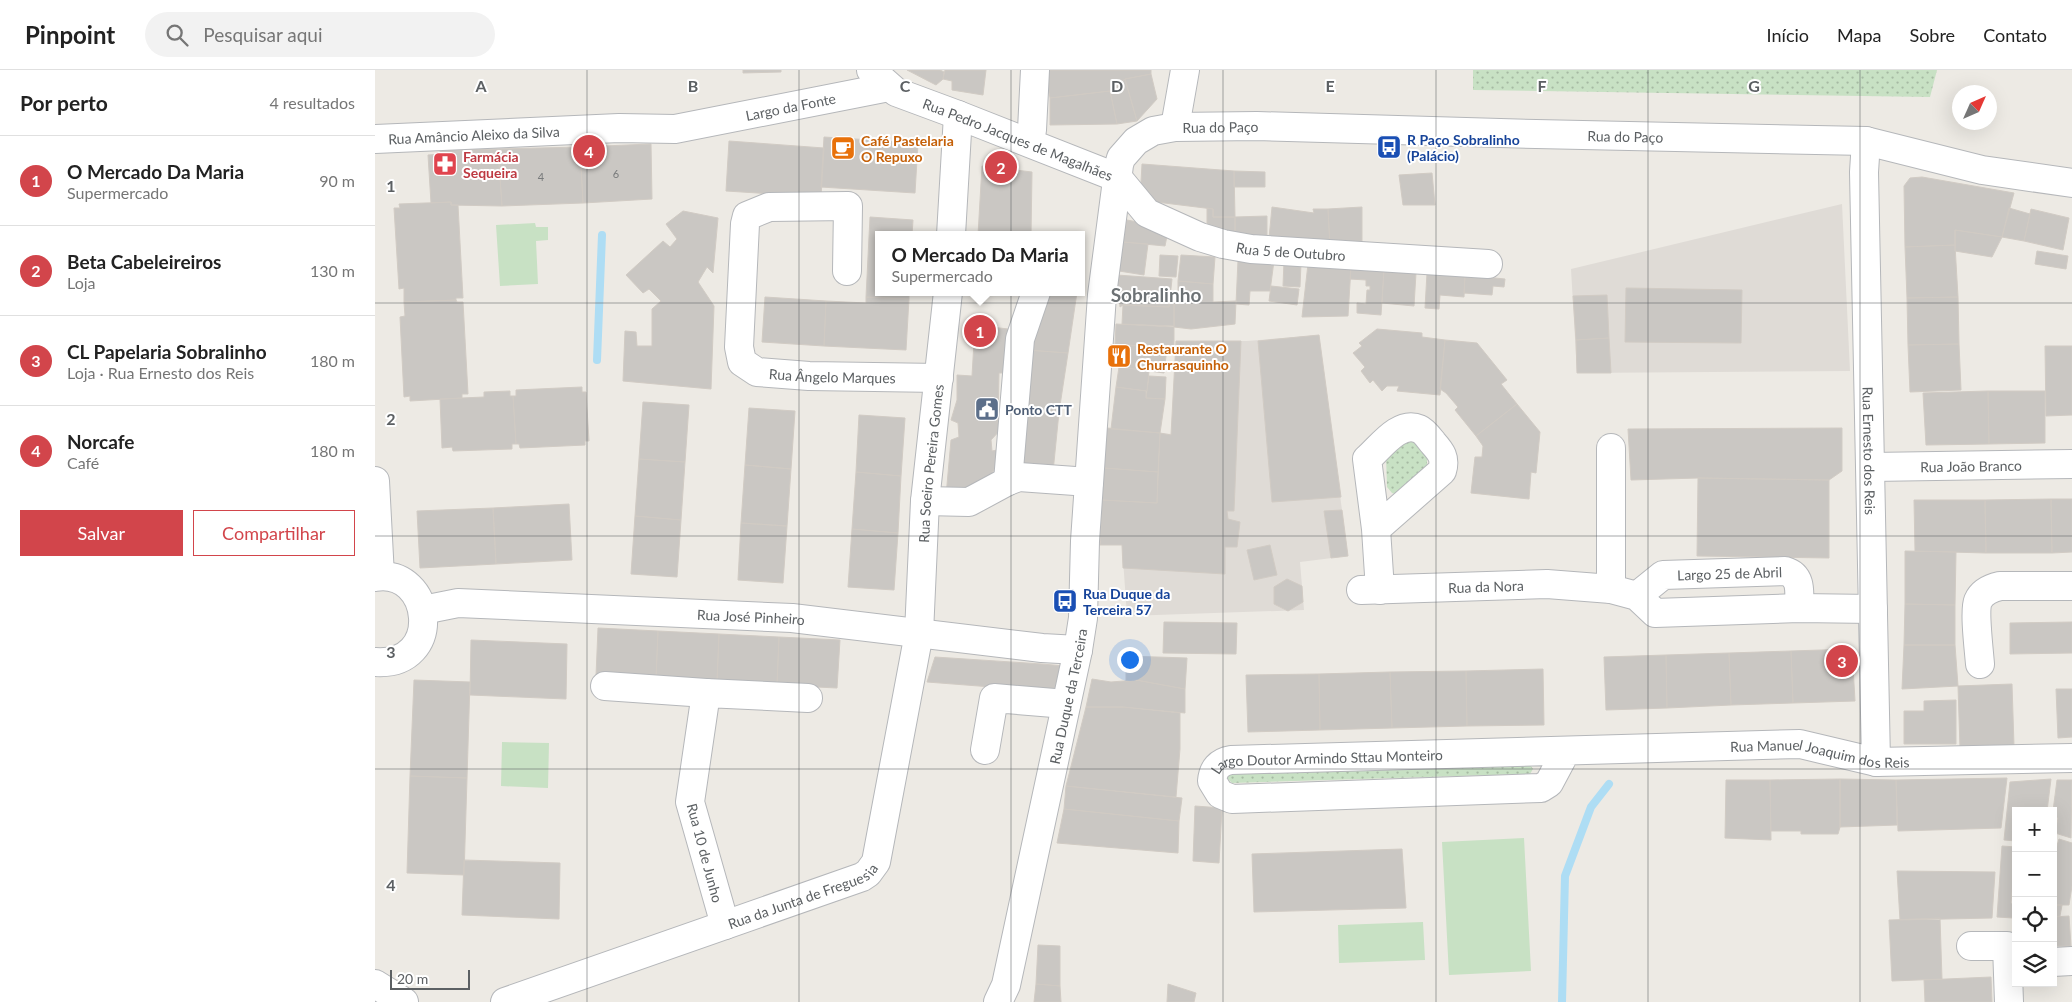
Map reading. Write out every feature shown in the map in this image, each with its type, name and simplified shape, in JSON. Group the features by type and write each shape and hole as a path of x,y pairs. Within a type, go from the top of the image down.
{"street":[{"path":"1032,130 1035,70"},
{"path":"1175,127 1185,70"},
{"name":"Rua Pedro Jacques de Magalhães","path":"880,78 896,92 1117,178 1121,158 1136,141 1153,131 1175,127"},
{"name":"Largo da Fonte","path":"692,125 880,78"},
{"path":"951,231 958,115"},
{"name":"Rua Amâncio Aleixo da Silva","path":"375,139 619,128 675,129 692,125"},
{"name":"Rua do Paço","path":"1175,127 1257,126 1866,141 1982,170 2072,183"},
{"name":"Rua Ernesto dos Reis","path":"1866,141 1876,762"},
{"name":"Rua 5 de Outubro","path":"1117,178 1147,213 1200,237 1223,244 1251,249 1488,264"},
{"name":"Rua Duque da Terceira","path":"998,1002 1006,985 1078,650 1085,588 1085,541 1102,295 1117,178"},
{"name":"Rua Ângelo Marques","path":"847,271 848,206 769,207 747,216 745,224 739,347 742,362 757,372 809,376 939,378"},
{"name":"Rua Soeiro Pereira Gomes","path":"919,633 925,501 948,296"},
{"path":"1008,481 1020,339 1035,296"},
{"path":"1611,448 1611,589 1637,596 1655,613 1799,608 1873,609"},
{"name":"Rua João Branco","path":"1871,467 2072,464"},
{"path":"925,501 969,502 1019,477 1089,482"},
{"path":"375,481 377,576 394,578 407,586 417,596 423,610 424,625 420,639 411,651 399,659 385,663 375,662"},
{"name":"Rua da Nora","path":"1377,529 1371,590 1547,584 1611,589"},
{"name":"Largo 25 de Abril","path":"1637,596 1663,575 1785,571 1794,575 1799,583 1799,608"},
{"path":"1980,664 1977,603 1986,592 1999,586 2072,586"},
{"name":"Rua José Pinheiro","path":"423,610 459,604 792,618 1043,648 1078,650"},
{"name":"Rua da Junta de Freguesia","path":"505,1002 863,877 877,862 919,633"},
{"path":"605,686 808,698"},
{"name":"Rua 10 de Junho","path":"706,692 690,796 725,925"},
{"path":"985,750 994,698 1066,704"},
{"name":"Rua Manuel Joaquim dos Reis","path":"1566,751 1800,744 1876,762 2072,758"},
{"name":"Largo Doutor Armindo Sttau Monteiro","path":"1566,751 1549,783 1541,788 1232,799 1220,794 1212,781 1217,767 1223,762 1231,760 1566,751"},
{"path":"1971,946 2007,946 2012,963 2009,1002"},
{"path":"2057,962 2072,961"},
{"path":"375,984 404,1002"}],"shaded area":[{"path":"1842,204 1850,371 1577,373 1571,269"},
{"path":"1319,335 1348,556 1300,562 1304,610 1127,616 1122,545 1100,545 1157,503 1160,433 1172,434 1176,341 1247,341"}],"green space":[{"path":"1473,70 1937,70 1930,97 1473,90"},
{"path":"535,223 536,227 548,227 548,240 536,241 538,284 500,286 496,225"},
{"path":"1409,441 1419,444 1427,457 1427,467 1395,494 1387,487 1386,456 1399,443"},
{"path":"502,742 549,743 548,788 501,786"},
{"path":"1530,765 1533,769 1530,774 1232,783 1227,778 1231,773"},
{"path":"1524,838 1531,971 1449,975 1442,842"},
{"path":"1423,922 1425,960 1339,963 1338,925"}],"building":[{"path":"743,70 781,70 781,72 743,73"},
{"path":"907,70 940,70 944,72 943,79 936,85"},
{"path":"945,70 986,70 983,95 952,90 952,81 943,79"},
{"path":"1045,70 1151,70 1151,74 1125,79 1110,91 1050,98"},
{"path":"1151,74 1157,99 1137,121 1125,79"},
{"path":"1125,79 1137,121 1117,124 1110,91"},
{"path":"1110,91 1117,124 1050,125 1050,98"},
{"path":"824,137 918,143 915,193 821,187"},
{"path":"729,141 824,148 821,197 726,191"},
{"path":"651,144 652,199 583,203 580,147"},
{"path":"580,147 583,203 502,206 498,149"},
{"path":"498,149 502,206 451,205 451,202 431,203 428,155 441,154 440,151"},
{"path":"1142,164 1234,171 1235,217 1213,217 1213,209 1140,200"},
{"path":"982,166 1032,172 1031,231 978,231"},
{"path":"1234,171 1265,172 1265,187 1234,187"},
{"path":"1432,173 1435,205 1403,205 1399,175"},
{"path":"1922,177 2014,193 2002,237 1955,230 1955,245 1905,247 1904,186 1910,178"},
{"path":"451,202 451,205 458,205 463,298 456,298 456,300 404,302 404,288 399,289 394,208 400,208 399,204"},
{"path":"1272,207 1314,213 1313,209 1328,209 1330,247 1269,238"},
{"path":"1362,207 1362,245 1330,247 1328,209"},
{"path":"1207,208 1213,209 1213,217 1235,217 1235,239 1207,237"},
{"path":"2009,208 2030,214 2024,241 2002,237"},
{"path":"2031,209 2069,218 2063,250 2024,241"},
{"path":"683,211 718,218 713,273 707,267 698,282 714,306 711,389 623,381 625,331 636,332 637,346 652,346 652,309 661,301 649,289 643,293 626,275 663,241 670,247 677,239 666,224"},
{"path":"1267,216 1267,240 1235,239 1235,217"},
{"path":"870,217 913,220 912,231 875,231 875,296 909,296 909,299 866,297"},
{"path":"1127,220 1153,225 1168,231 1165,246 1123,242"},
{"path":"1955,230 2002,237 1992,257 1955,251"},
{"path":"1123,242 1148,244 1144,275 1119,271"},
{"path":"1955,245 1958,297 1907,298 1905,247"},
{"path":"2037,251 2068,256 2066,269 2035,264"},
{"path":"1160,255 1178,256 1176,277 1159,276"},
{"path":"1181,255 1215,257 1213,284 1178,281"},
{"path":"1238,260 1274,261 1270,291 1250,291 1249,305 1236,304"},
{"path":"1284,261 1301,263 1300,287 1283,286"},
{"path":"1308,264 1351,267 1348,316 1302,317"},
{"path":"1351,267 1384,269 1381,315 1357,313 1357,303 1366,304 1367,290 1370,290 1370,286 1366,286 1366,280 1350,279"},
{"path":"1384,269 1416,273 1414,306 1382,303"},
{"path":"1427,273 1465,275 1464,297 1440,295 1439,309 1425,308"},
{"path":"1117,275 1172,279 1169,307 1123,305 1120,307"},
{"path":"1465,275 1505,279 1504,287 1493,286 1492,295 1464,293"},
{"path":"1178,281 1213,284 1213,302 1236,301 1235,324 1191,329 1174,327 1174,303 1178,299"},
{"path":"1271,286 1299,289 1297,305 1269,301"},
{"path":"1626,288 1742,290 1741,343 1625,342"},
{"path":"1607,295 1609,338 1576,340 1573,296"},
{"path":"1041,296 1076,296 1068,353 1027,350"},
{"path":"765,297 826,301 824,346 762,342"},
{"path":"866,297 909,299 906,350 824,346 826,301 866,303"},
{"path":"1958,297 1959,344 1908,345 1907,298"},
{"path":"456,300 457,302 463,302 468,394 462,394 462,398 410,401 410,396 404,397 400,317 405,316 404,302"},
{"path":"1169,303 1174,303 1174,326 1122,324 1123,305 1169,307"},
{"path":"1116,324 1174,327 1174,349 1115,344"},
{"path":"975,325 1008,329 1007,373 999,373 998,423 1003,427 991,440 992,451 997,450 995,468 988,480 946,496 951,440 959,437 958,423 951,420 957,400 957,375 972,376"},
{"path":"1377,329 1422,333 1422,337 1445,340 1440,395 1397,391 1399,386 1387,386 1382,391 1373,380 1370,383 1361,371 1365,367 1353,353 1362,346 1359,343"},
{"path":"1319,335 1341,497 1272,502 1258,341"},
{"path":"1609,338 1611,373 1577,373 1576,340"},
{"path":"1445,340 1477,343 1507,380 1501,384 1517,404 1476,436 1455,410 1458,407 1440,389"},
{"path":"1176,341 1241,341 1234,511 1227,511 1228,519 1240,522 1237,547 1225,547 1225,574 1123,568 1122,545 1100,545 1102,500 1157,503 1160,433 1171,435"},
{"path":"1115,344 1167,348 1164,373 1112,366"},
{"path":"1959,344 1961,390 1910,392 1908,345"},
{"path":"2045,346 2072,346 2072,415 2046,416"},
{"path":"1027,350 1068,353 1059,412 1022,412"},
{"path":"1119,367 1149,371 1147,391 1116,387"},
{"path":"1149,376 1166,377 1165,399 1146,398"},
{"path":"582,387 582,392 586,392 589,441 585,441 585,445 520,448 519,444 516,444 513,396 516,396 516,390"},
{"path":"1116,387 1146,391 1146,398 1165,399 1160,433 1111,429"},
{"path":"510,391 510,396 513,396 516,444 512,444 512,449 453,451 452,447 442,448 440,399 484,397 484,392"},
{"path":"1988,391 2045,391 2045,443 1989,444"},
{"path":"1988,391 1989,444 1926,445 1923,393"},
{"path":"643,402 689,405 685,462 639,459"},
{"path":"1517,404 1540,432 1536,473 1531,472 1529,499 1471,493 1475,457 1482,457 1483,446 1476,436"},
{"path":"749,408 795,411 791,469 745,465"},
{"path":"1022,412 1059,412 1053,472 1017,468"},
{"path":"859,415 905,418 901,476 856,472"},
{"path":"1107,428 1160,433 1158,472 1104,468"},
{"path":"1842,428 1842,471 1829,480 1698,478 1631,480 1628,429"},
{"path":"639,459 685,462 681,520 635,516"},
{"path":"745,465 791,469 787,526 741,523"},
{"path":"1104,468 1158,472 1157,503 1102,500"},
{"path":"856,472 901,476 898,533 852,529"},
{"path":"1698,478 1829,480 1829,558 1697,556"},
{"path":"2051,499 2052,553 1986,553 1985,500"},
{"path":"2051,499 2072,499 2072,552 2052,553"},
{"path":"1914,500 1985,500 1986,553 1915,551"},
{"path":"569,504 572,560 496,564 493,508"},
{"path":"493,508 496,564 420,568 417,511"},
{"path":"1342,510 1348,556 1331,558 1324,511"},
{"path":"635,516 681,520 677,577 631,574"},
{"path":"741,523 787,526 783,583 738,580"},
{"path":"852,529 898,533 894,590 848,587"},
{"path":"1270,545 1277,575 1254,580 1247,550"},
{"path":"1905,551 1956,552 1955,605 1905,604"},
{"path":"1287,579 1302,586 1303,602 1288,611 1274,604 1274,587"},
{"path":"1905,604 1955,605 1955,645 1904,645"},
{"path":"1164,622 1237,623 1236,654 1163,653"},
{"path":"2072,622 2072,653 2010,654 2010,623"},
{"path":"598,628 658,631 656,679 596,676"},
{"path":"658,631 719,634 717,682 656,679"},
{"path":"719,634 779,637 777,685 717,682"},
{"path":"779,637 840,640 837,688 777,685"},
{"path":"471,640 567,644 566,699 470,695"},
{"path":"1904,645 1955,645 1958,686 1902,689"},
{"path":"1852,649 1855,701 1793,703 1791,651"},
{"path":"1791,651 1793,703 1731,705 1729,653"},
{"path":"1729,653 1731,705 1667,708 1666,655"},
{"path":"1666,655 1667,708 1606,710 1604,657"},
{"path":"1126,656 1187,658 1185,689 1136,680 1126,681"},
{"path":"935,657 1064,666 1056,692 927,682"},
{"path":"1543,669 1544,725 1467,726 1466,671"},
{"path":"1466,671 1467,726 1392,728 1390,672"},
{"path":"1390,672 1392,728 1320,730 1319,674"},
{"path":"1319,674 1320,730 1248,732 1246,675"},
{"path":"1092,679 1111,682 1136,680 1185,689 1185,713 1123,707 1086,707"},
{"path":"414,680 470,682 467,778 410,776"},
{"path":"2012,684 2014,746 1960,748 1958,686"},
{"path":"2056,689 2072,689 2072,737 2058,738"},
{"path":"1956,700 1956,744 1904,744 1904,711 1924,711 1924,701"},
{"path":"1086,707 1123,707 1180,713 1180,749 1176,797 1066,786"},
{"path":"410,776 467,778 464,875 407,873"},
{"path":"2007,778 2001,828 1898,831 1896,780"},
{"path":"1840,779 1840,827 1838,834 1801,834 1801,831 1771,831 1770,780"},
{"path":"1840,779 1896,780 1897,825 1840,827"},
{"path":"2051,779 2048,807 2012,807 2012,841 2004,840 2010,782"},
{"path":"1726,780 1770,780 1771,840 1725,838"},
{"path":"2057,780 2072,780 2071,838 2057,834 2057,807 2054,807"},
{"path":"1066,786 1182,798 1179,821 1064,809"},
{"path":"1195,806 1222,808 1219,863 1193,861"},
{"path":"1064,809 1179,821 1178,853 1057,843"},
{"path":"2059,839 2072,843 2072,886 2069,905 2057,905 2057,846"},
{"path":"2002,846 2012,847 2012,918 1997,917"},
{"path":"1402,849 1406,908 1254,912 1252,854"},
{"path":"464,860 560,863 559,919 462,915"},
{"path":"1897,871 1995,872 1992,918 1900,920"},
{"path":"2057,905 2062,905 2060,916 2057,916"},
{"path":"2069,916 2071,946 2057,946 2057,917"},
{"path":"1940,918 1942,979 1892,981 1889,920"},
{"path":"1038,945 1060,946 1060,986 1036,984"},
{"path":"1991,977 1992,1002 1925,1002 1924,980"},
{"path":"1036,984 1060,986 1061,1002 1034,1002"},
{"path":"1168,984 1196,993 1194,1002 1167,1002"}],"waterway":[{"path":"597,360 602,235"},
{"path":"1562,1002 1565,876 1591,807 1609,784"}],"place":[{"name":"R Paço Sobralinho (Palácio)","path":"1389,147"},
{"name":"Café Pastelaria O Repuxo","path":"843,148"},
{"name":"Norcafe","path":"589,151"},
{"name":"Farmácia Sequeira","path":"445,164"},
{"name":"Beta Cabeleireiros","path":"1001,167"},
{"name":"O Mercado Da Maria","path":"980,331"},
{"name":"Restaurante O Churrasquinho","path":"1119,356"},
{"name":"Ponto CTT","path":"987,409"},
{"name":"Rua Duque da Terceira 57","path":"1065,601"},
{"name":"CL Papelaria Sobralinho","path":"1842,661"}],"district":[{"name":"Sobralinho","path":"1156,294"}]}
